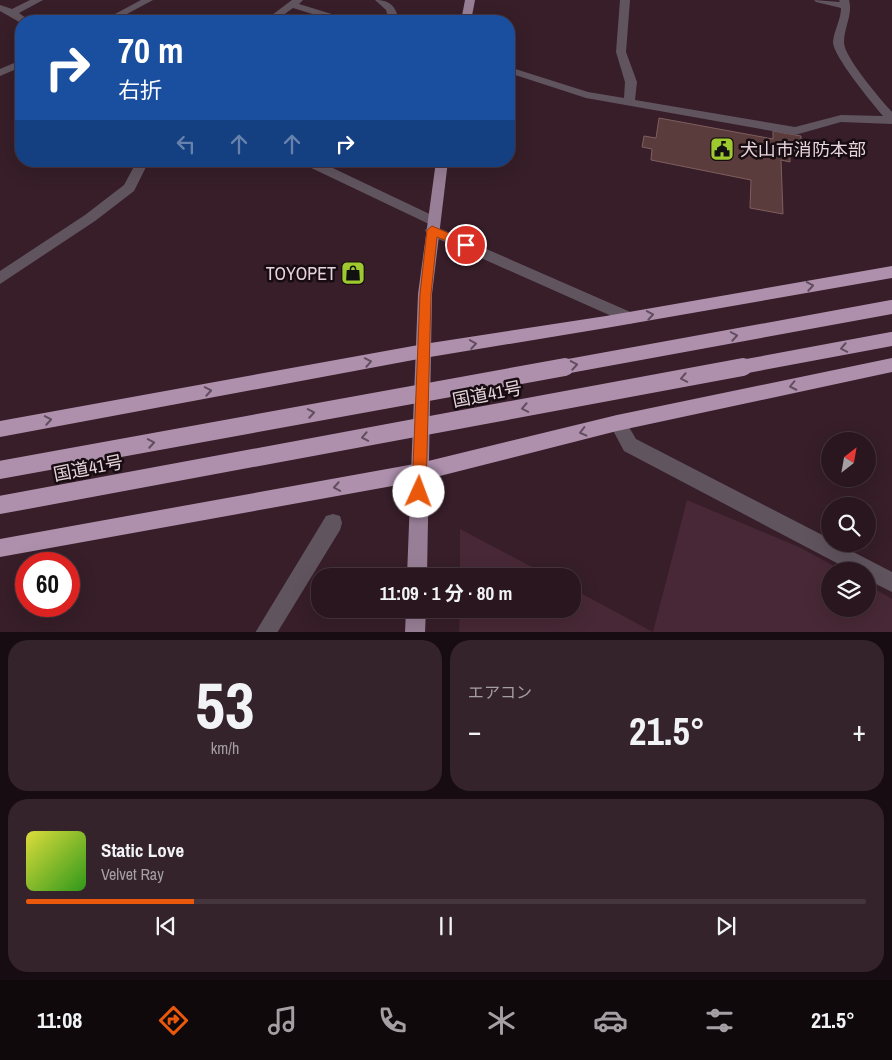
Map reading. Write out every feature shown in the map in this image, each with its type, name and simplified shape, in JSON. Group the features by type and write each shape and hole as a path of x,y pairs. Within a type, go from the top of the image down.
{"highway":[{"path":"0,429 424,351 630,318 892,272"},
{"name":"国道41号","path":"0,470 892,307"},
{"name":"国道41号","path":"0,505 892,339"},
{"path":"0,548 420,472 618,423 892,365"}],"main road":[{"path":"467,15 470,0"},
{"path":"417,568 425,294 432,226 441,167"},
{"path":"415,632 416,618"}],"street":[{"path":"12,13 38,0"},
{"path":"119,15 148,0"},
{"path":"380,0 391,10 392,15"},
{"path":"626,0 622,52 631,82 629,103"},
{"path":"819,0 845,3 847,12 837,40 838,48 869,93 892,119"},
{"path":"277,15 295,2 329,15"},
{"path":"0,8 15,15"},
{"path":"0,73 15,66"},
{"path":"515,72 586,95 795,131 809,129 824,122 837,119 892,119"},
{"path":"0,278 90,218 129,188 140,167"},
{"path":"319,167 432,226 630,318"},
{"path":"618,423 630,445 892,582"},
{"path":"265,632 333,523"}],"shaded area":[{"path":"687,500 801,548 827,562 821,562 821,617 876,617 876,590 892,599 892,632 653,632"},
{"path":"460,529 534,568 460,568"},
{"path":"581,593 653,632 459,632 460,618 581,618"}],"building":[{"path":"659,118 773,139 773,131 801,136 801,152 790,150 790,162 781,160 783,214 750,208 751,180 651,160 652,149 642,147 644,136 656,138"}],"place":[{"name":"犬山市消防本部","path":"722,149"},
{"name":"TOYOPET","path":"353,273"}],"route":[{"path":"419,492 425,294 432,230 466,245"}]}
